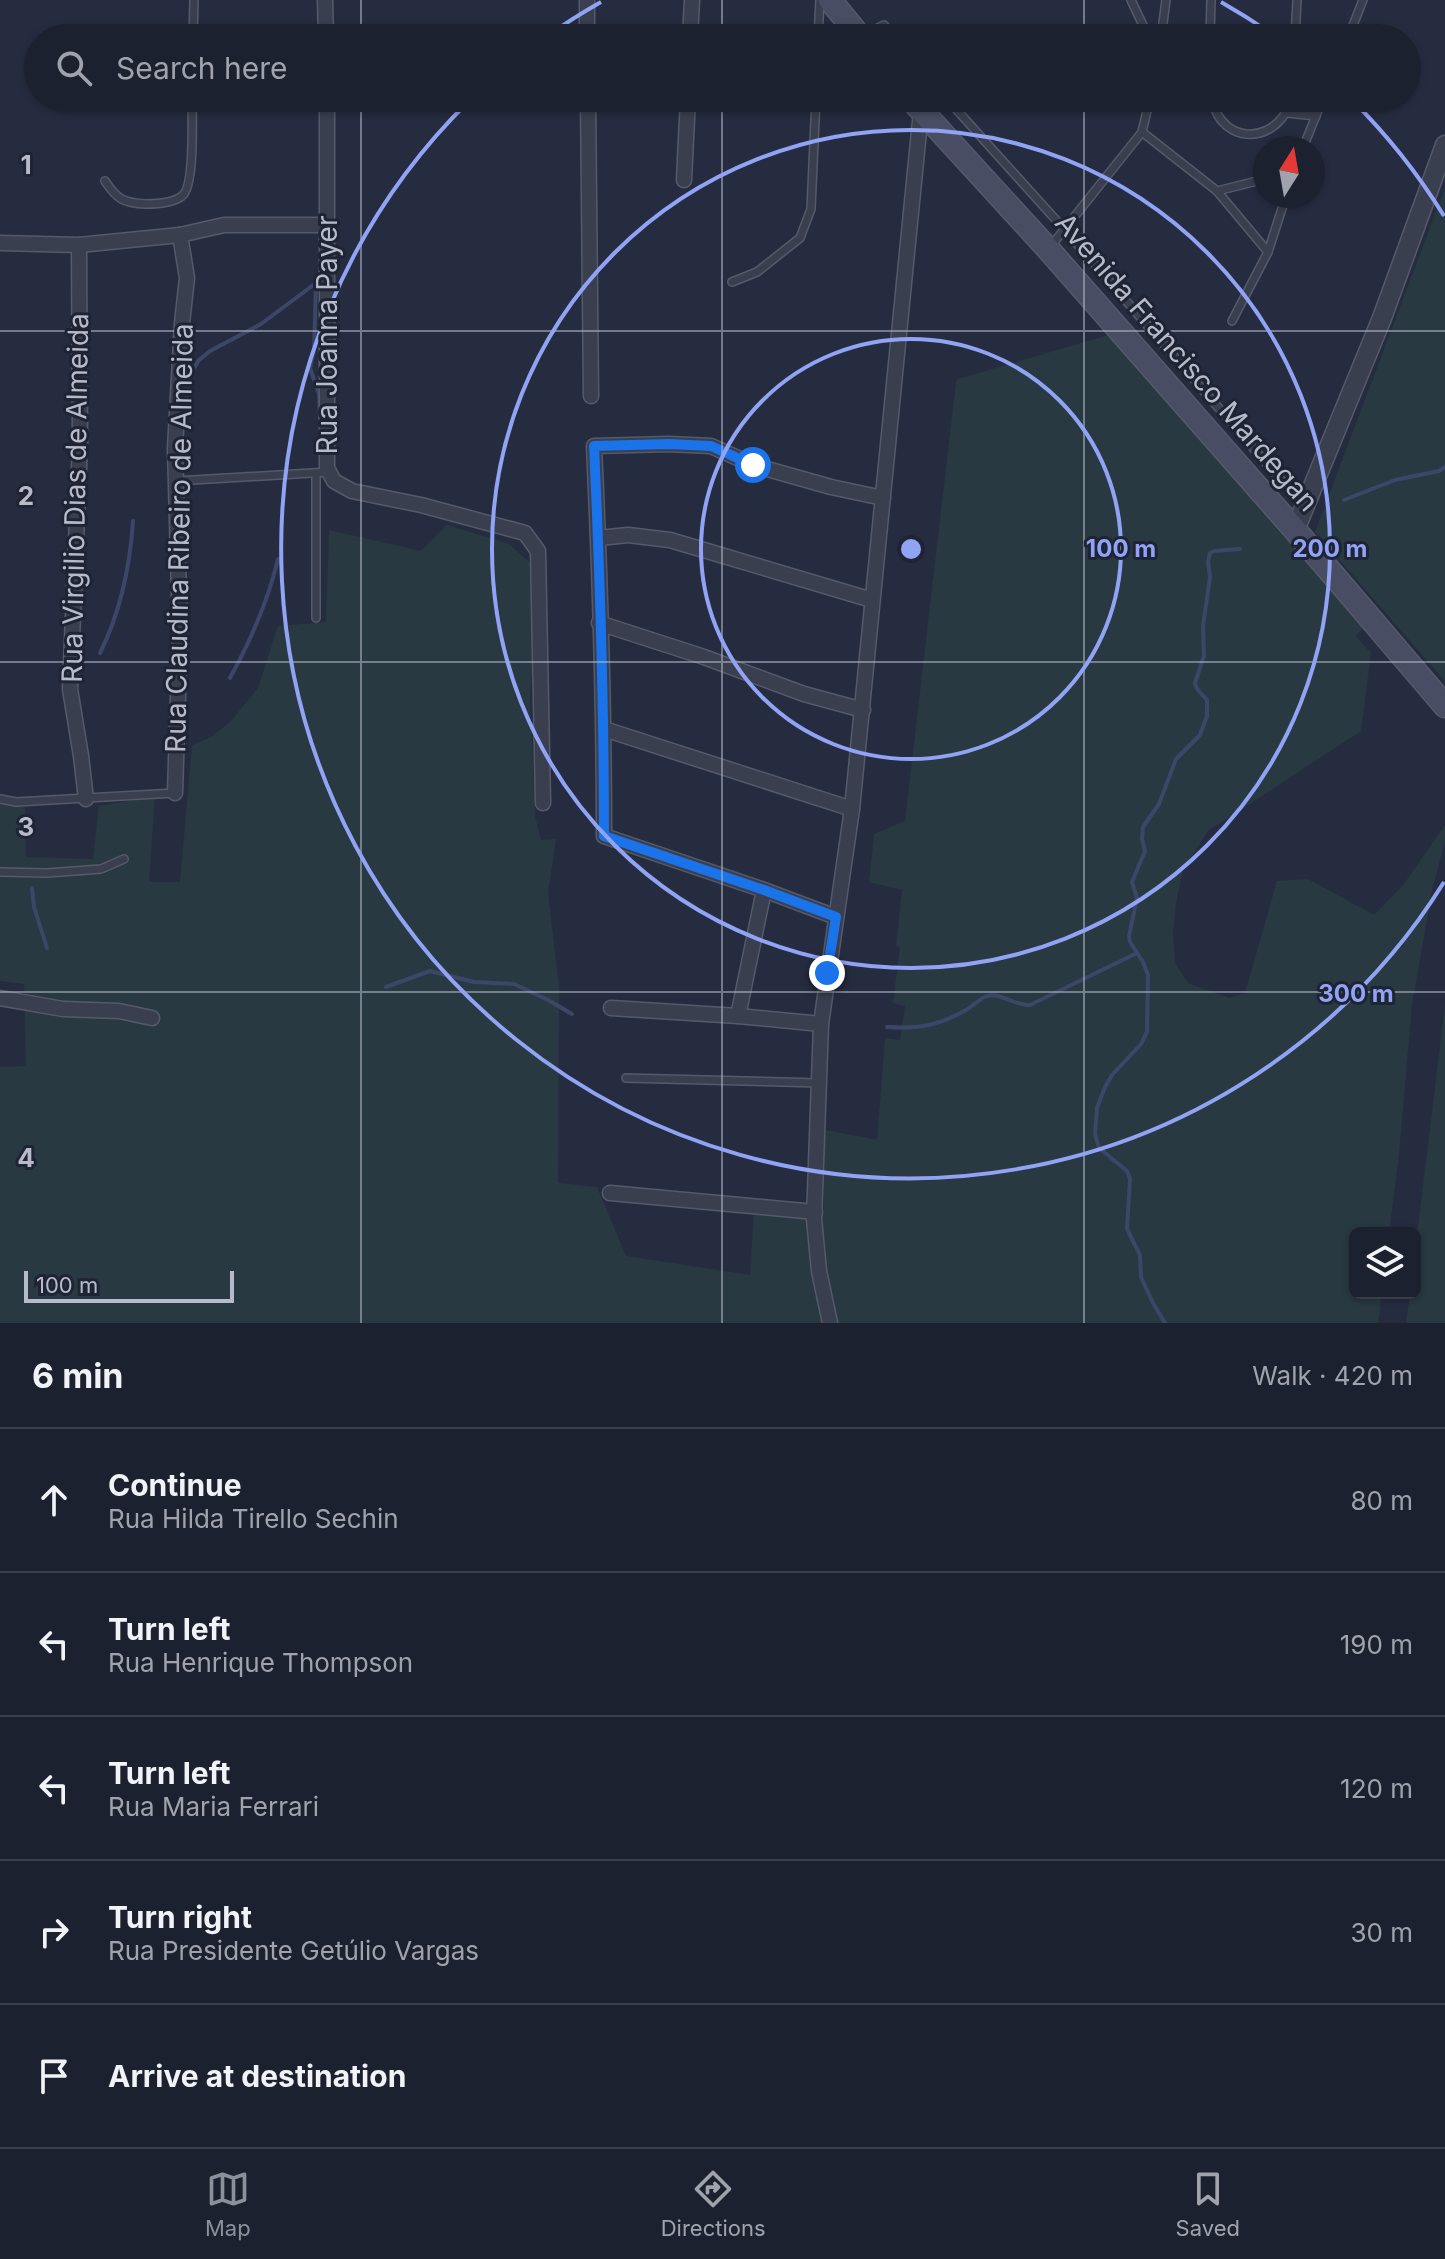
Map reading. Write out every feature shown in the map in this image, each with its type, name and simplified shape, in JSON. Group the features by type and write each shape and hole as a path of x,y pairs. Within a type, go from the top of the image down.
{"main road":[{"path":"830,0 850,24"},
{"name":"Avenida Francisco Mardegan","path":"923,112 1295,530 1445,706"}],"street":[{"path":"325,0 326,24"},
{"path":"587,0 587,24"},
{"path":"691,24 692,0"},
{"name":"Rua Joanna Payer","path":"327,112 327,468 323,472 352,491 421,505 525,533 538,551 543,803"},
{"path":"588,112 591,396"},
{"path":"684,180 687,112"},
{"path":"830,1323 819,1271 814,1215 821,1024 863,710 915,112"},
{"path":"1295,530 1382,318 1445,145"},
{"path":"0,243 79,245 180,235 224,225 328,225"},
{"name":"Rua Claudina Ribeiro de Almeida","path":"175,793 180,633 175,448 187,278 180,235"},
{"name":"Rua Virgilio Dias de Almeida","path":"79,245 80,444 70,678 86,799"},
{"path":"836,917 604,836 604,729 599,623 601,578 594,446 711,446 753,465 883,498"},
{"path":"599,538 628,535 670,540 872,600"},
{"path":"599,623 804,694 863,710"},
{"path":"604,729 852,809"},
{"path":"738,1016 764,890"},
{"path":"0,998 63,1009 119,1011 152,1018"},
{"path":"611,1008 821,1024"},
{"path":"610,1193 814,1215"}],"lane":[{"path":"193,24 194,0"},
{"path":"819,24 820,0"},
{"path":"1131,0 1142,24"},
{"path":"1163,24 1166,0"},
{"path":"1210,24 1211,0"},
{"path":"1296,24 1297,0"},
{"path":"1354,24 1363,0"},
{"path":"105,181 115,196 133,204 158,204 182,197 190,178 192,112"},
{"path":"732,282 757,272 800,238 811,209 815,112"},
{"path":"959,112 1279,478 1306,503"},
{"path":"1048,249 1142,132 1147,112"},
{"path":"1216,112 1227,126 1243,134 1260,134 1276,126 1287,113 1316,116"},
{"path":"1308,136 1318,112"},
{"path":"1142,132 1217,191 1268,252"},
{"path":"1217,191 1253,182"},
{"path":"1232,321 1268,252 1282,208"},
{"path":"175,481 323,472 316,618"},
{"path":"0,799 16,802 175,793"},
{"path":"0,872 101,869 124,859"},
{"path":"626,1078 820,1083"}],"shaded area":[{"path":"1445,188 1445,681 1315,532"},
{"path":"1112,334 1365,625 1356,636 1371,653 1361,731 1208,831 1183,870 1173,933 1175,963 1188,983 1229,998 1245,993 1277,881 1308,879 1374,915 1404,884 1445,825 1445,842 1433,886 1412,1004 1390,1227 1349,1227 1349,1299 1381,1299 1378,1323 0,1323 0,1067 26,1066 24,984 0,981 0,802 25,807 26,857 93,859 99,806 155,796 149,882 180,882 192,746 211,737 231,721 258,688 278,626 326,622 329,530 421,551 447,525 509,544 537,569 530,698 535,816 541,840 556,839 548,893 559,987 558,1183 597,1187 626,1256 750,1275 754,1209 824,1214 821,1129 877,1140 885,1038 900,1040 905,1006 893,1003 900,947 896,946 902,890 869,882 874,834 905,821 958,379"},
{"path":"1445,1005 1445,1323 1406,1323 1409,1299 1421,1299 1421,1227 1418,1227"}],"waterway":[{"path":"187,401 189,378 198,361 210,351 261,324 316,283"},
{"path":"316,285 314,350 310,368 319,394 320,418"},
{"path":"1344,500 1395,480 1445,467"},
{"path":"100,653 123,589 133,521"},
{"path":"1165,1323 1141,1277 1140,1255 1127,1229 1130,1179 1127,1171 1099,1148 1095,1134 1097,1108 1112,1075 1141,1044 1147,1032 1148,975 1129,936 1137,898 1132,882 1145,851 1143,827 1159,804 1176,759 1200,735 1207,716 1207,700 1195,683 1204,656 1203,626 1210,553 1240,549"},
{"path":"230,678 258,620 278,559"},
{"path":"32,888 34,907 47,948"},
{"path":"887,1027 918,1027 937,1023 992,995 1030,1005 1137,953"},
{"path":"386,987 430,971 474,982 514,984 572,1014"}],"route":[{"path":"753,465 711,446 594,446 601,578 599,623 603,682 604,836 836,917 827,973"}]}
